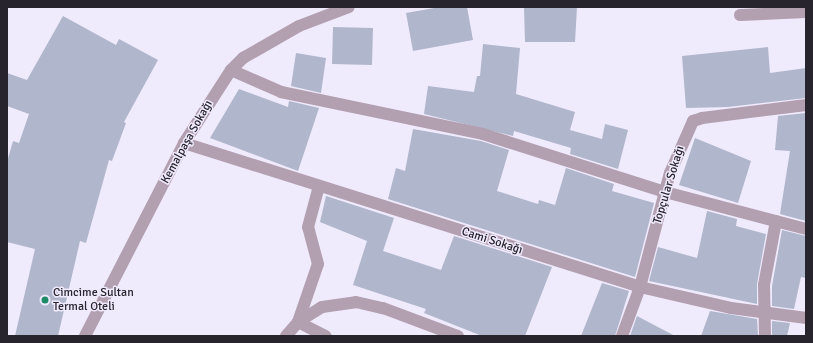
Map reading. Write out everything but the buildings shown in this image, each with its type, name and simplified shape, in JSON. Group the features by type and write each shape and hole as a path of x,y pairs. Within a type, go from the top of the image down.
{"street":[{"name":"Kemalpaşa Sokağı","path":"85,336 184,143 231,70 243,58 299,26 349,7"},
{"path":"740,15 806,12"},
{"path":"231,70 281,92 483,134 665,192 806,229"},
{"name":"Topçular Sokağı","path":"622,336 640,287 665,192 686,132 693,122 702,118 806,105"},
{"name":"Cami Sokağı","path":"184,143 640,287 763,313 806,318"},
{"path":"298,322 318,264 308,227 319,186"},
{"path":"765,336 763,313 764,285 776,221"},
{"path":"286,336 298,322 322,307 356,302 383,308 458,336"},
{"path":"298,322 326,336"}],"place":[{"name":"Cimcime Sultan Termal Oteli","path":"45,300"}]}
